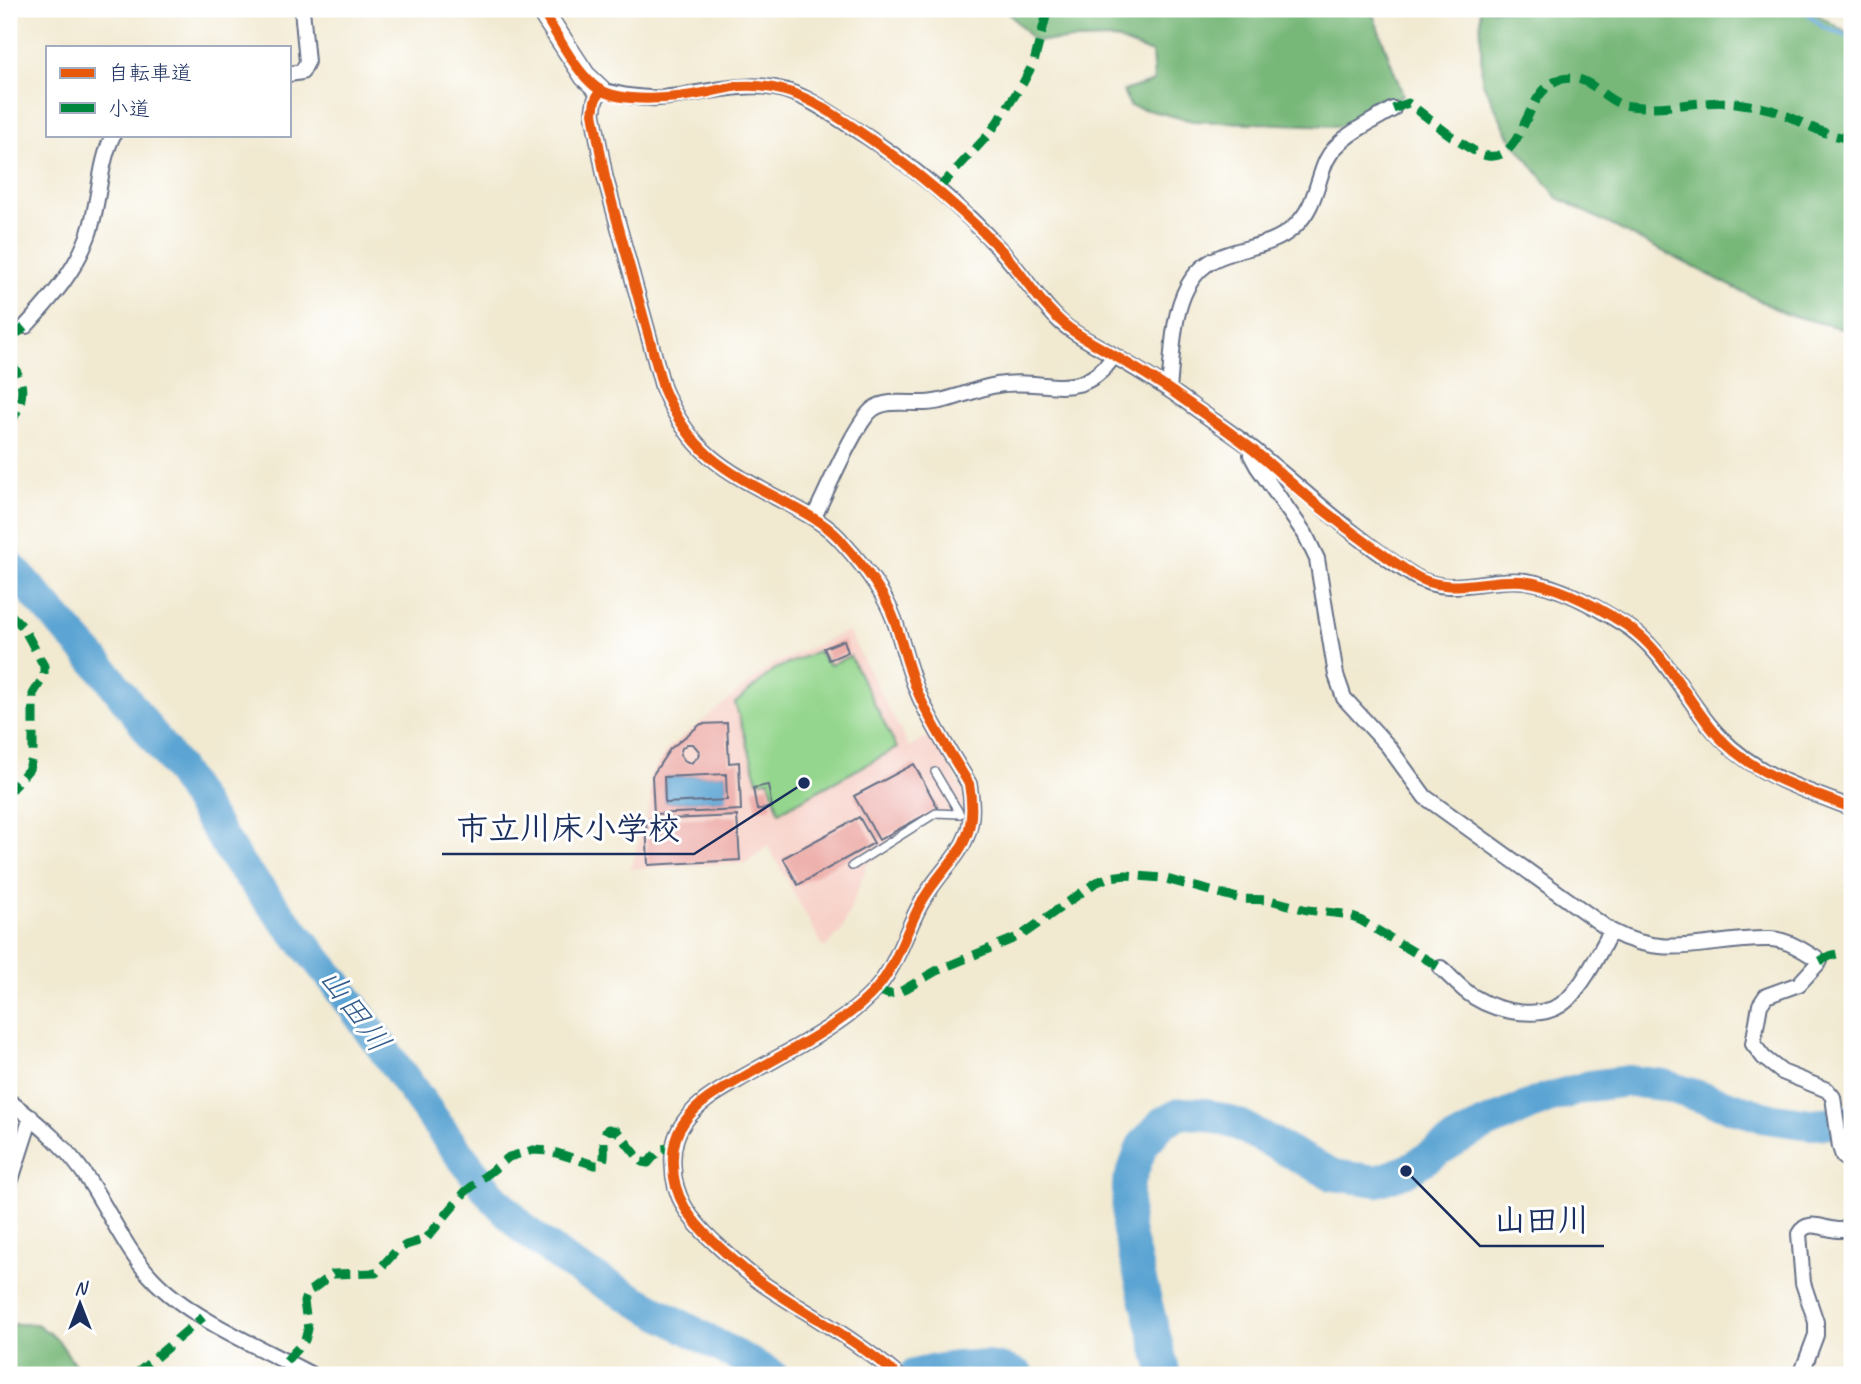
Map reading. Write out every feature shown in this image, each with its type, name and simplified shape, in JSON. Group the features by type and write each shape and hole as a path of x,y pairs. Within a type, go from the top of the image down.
{"street":[{"path":"290,74 302,72 307,62 302,9"},
{"path":"541,9 585,76 600,90 630,97 657,98 705,93 737,86 763,86 792,92 820,106 886,148 937,189 1005,255 1046,308 1067,327 1169,389 1251,448 1325,512 1416,577 1436,585 1455,587 1499,580 1526,582 1552,588 1587,602 1647,641 1717,735 1745,761 1780,781 1852,808"},
{"path":"600,90 593,113 605,177 663,388 673,413 688,437 712,460 734,476 814,517 842,541 861,565 894,618 904,657 920,697 969,783 965,814 968,834 957,857 932,884 899,953 876,989 841,1019 698,1107 679,1130 673,1148 675,1189 686,1210 712,1241 764,1285 840,1331 892,1371"},
{"path":"1169,389 1179,307 1193,278 1204,266 1220,257 1262,246 1294,227 1315,198 1327,159 1336,148 1350,135 1393,109"},
{"path":"26,326 64,283 80,256 89,234 103,161 113,136"},
{"path":"814,517 863,418 881,404 926,403 1002,384 1053,387 1075,385 1098,375 1114,356"},
{"path":"1251,448 1251,455 1257,466 1305,534 1317,559 1336,675 1344,698 1388,746 1426,797 1611,931 1629,941 1650,947 1684,947 1773,939 1796,946 1820,961 1799,984 1766,996 1760,1005 1753,1044 1782,1072 1827,1090 1833,1097 1843,1156 1852,1165"},
{"path":"1441,968 1474,997 1496,1007 1528,1013 1545,1012 1564,1003 1580,985 1611,931"},
{"path":"9,1101 31,1117 68,1152 90,1181 150,1276 165,1291 203,1317 312,1375"},
{"path":"9,1186 31,1117"},
{"path":"1801,1375 1816,1335 1816,1321 1803,1283 1799,1234 1805,1227 1812,1225 1840,1230 1852,1227"}],"lane":[{"path":"935,772 965,814"},
{"path":"852,866 936,813 965,814"}],"shaded area":[{"path":"848,631 909,747 933,733 962,790 963,819 932,819 868,863 841,932 824,948 768,846 746,863 630,869 650,803 650,776 668,749 773,664"}],"green space":[{"path":"1005,9 1371,9 1403,95 1340,126 1193,121 1130,106 1123,91 1154,81 1152,53 1116,39 1034,41"},
{"path":"1480,9 1809,9 1844,31 1852,32 1852,331 1786,314 1558,198 1509,136 1482,81"},
{"path":"818,651 830,665 850,656 897,748 779,812 769,780 758,781 735,703 775,669"},
{"path":"37,1324 58,1340 82,1375 9,1375 9,1325"}],"water":[{"path":"726,774 727,800 665,803 664,777"}],"building":[{"path":"844,640 848,652 829,660 824,648"},
{"path":"727,723 729,763 739,762 741,810 654,814 652,776 670,749 701,724","holes":["687,744 693,744 699,751 698,757 691,763 685,761 680,754","726,774 727,800 665,803 664,777"]},
{"path":"914,764 938,808 879,840 854,796"},
{"path":"768,785 772,807 757,810 753,788"},
{"path":"737,816 740,860 648,865 646,820"},
{"path":"859,817 874,843 798,885 783,858"}],"waterway":[{"path":"1803,9 1822,26 1852,38"},
{"name":"山田川","path":"9,565 105,672 176,766 239,864 336,983 492,1196 526,1231 571,1265 772,1375"},
{"name":"山田川","path":"1165,1375 1127,1227 1128,1185 1142,1146 1163,1122 1182,1113 1206,1114 1239,1125 1333,1175 1377,1181 1406,1171 1482,1126 1545,1099 1590,1086 1628,1081 1663,1085 1767,1118 1811,1124 1852,1121"},
{"name":"山田川","path":"914,1375 967,1366 993,1368 1018,1375"}],"marked path":[{"path":"938,189 990,133 1023,83 1034,62 1048,9"},
{"path":"1393,109 1408,103 1470,148 1488,156 1502,154 1512,145 1546,88 1559,80 1577,79 1624,105 1651,107 1722,102 1757,106 1773,110 1822,132 1852,139"},
{"path":"9,336 26,326"},
{"path":"9,360 19,378 22,394 9,427"},
{"path":"9,613 23,627 44,666 44,676 33,694 33,755 29,769 9,792"},
{"path":"876,989 888,994 898,993 936,971 1022,935 1095,883 1109,877 1126,875 1162,878 1241,899 1270,900 1307,910 1344,914 1360,920 1441,968"},
{"path":"1820,961 1832,955 1852,951"},
{"path":"286,1361 305,1340 308,1329 304,1302 307,1293 333,1274 376,1273 395,1252 406,1245 426,1239 465,1192 509,1157 533,1150 550,1151 601,1165 604,1137 608,1129 617,1131 642,1162 648,1163 660,1149 673,1148"},
{"path":"135,1375 203,1317"}],"cycle path":[{"path":"541,9 581,72 597,88 608,93 621,97 652,99 740,86 763,86 795,94 825,109 895,157 960,210 1001,250 1047,307 1068,327 1160,383 1225,429 1326,512 1401,567 1425,581 1438,584 1452,586 1522,581 1563,591 1589,603 1626,625 1653,648 1706,722 1732,750 1780,780 1852,808"},
{"path":"600,90 593,113 605,177 663,388 673,410 697,444 711,457 726,469 823,525 838,537 858,561 890,609 924,707 969,784 971,806 966,838 930,888 895,959 876,989 830,1027 703,1102 682,1126 674,1147 676,1188 685,1208 706,1234 759,1281 849,1339 897,1375"}],"place":[{"name":"市立川床小学校","path":"804,783"},
{"name":"山田川","path":"1406,1171"}]}
